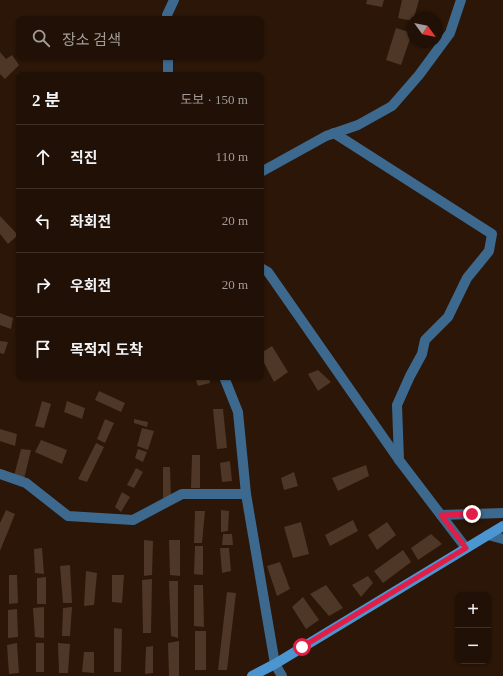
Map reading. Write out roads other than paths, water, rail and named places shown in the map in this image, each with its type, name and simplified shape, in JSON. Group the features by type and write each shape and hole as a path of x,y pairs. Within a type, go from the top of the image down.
{"main road":[{"path":"252,676 275,664 503,526"}],"street":[{"path":"167,16 174,0"},
{"path":"264,170 326,136 358,125 392,106 419,76 450,33 461,0"},
{"path":"168,60 168,72"},
{"path":"334,133 492,234 489,251 467,278 448,317 425,340 422,354 410,376 398,405 399,460"},
{"path":"264,270 268,272 399,460 466,548"},
{"path":"225,380 238,412 246,494 275,664 282,676"},
{"path":"0,474 26,483 68,516 133,520 182,494 246,494"},
{"path":"441,515 503,513"},
{"path":"488,535 503,538"}]}
